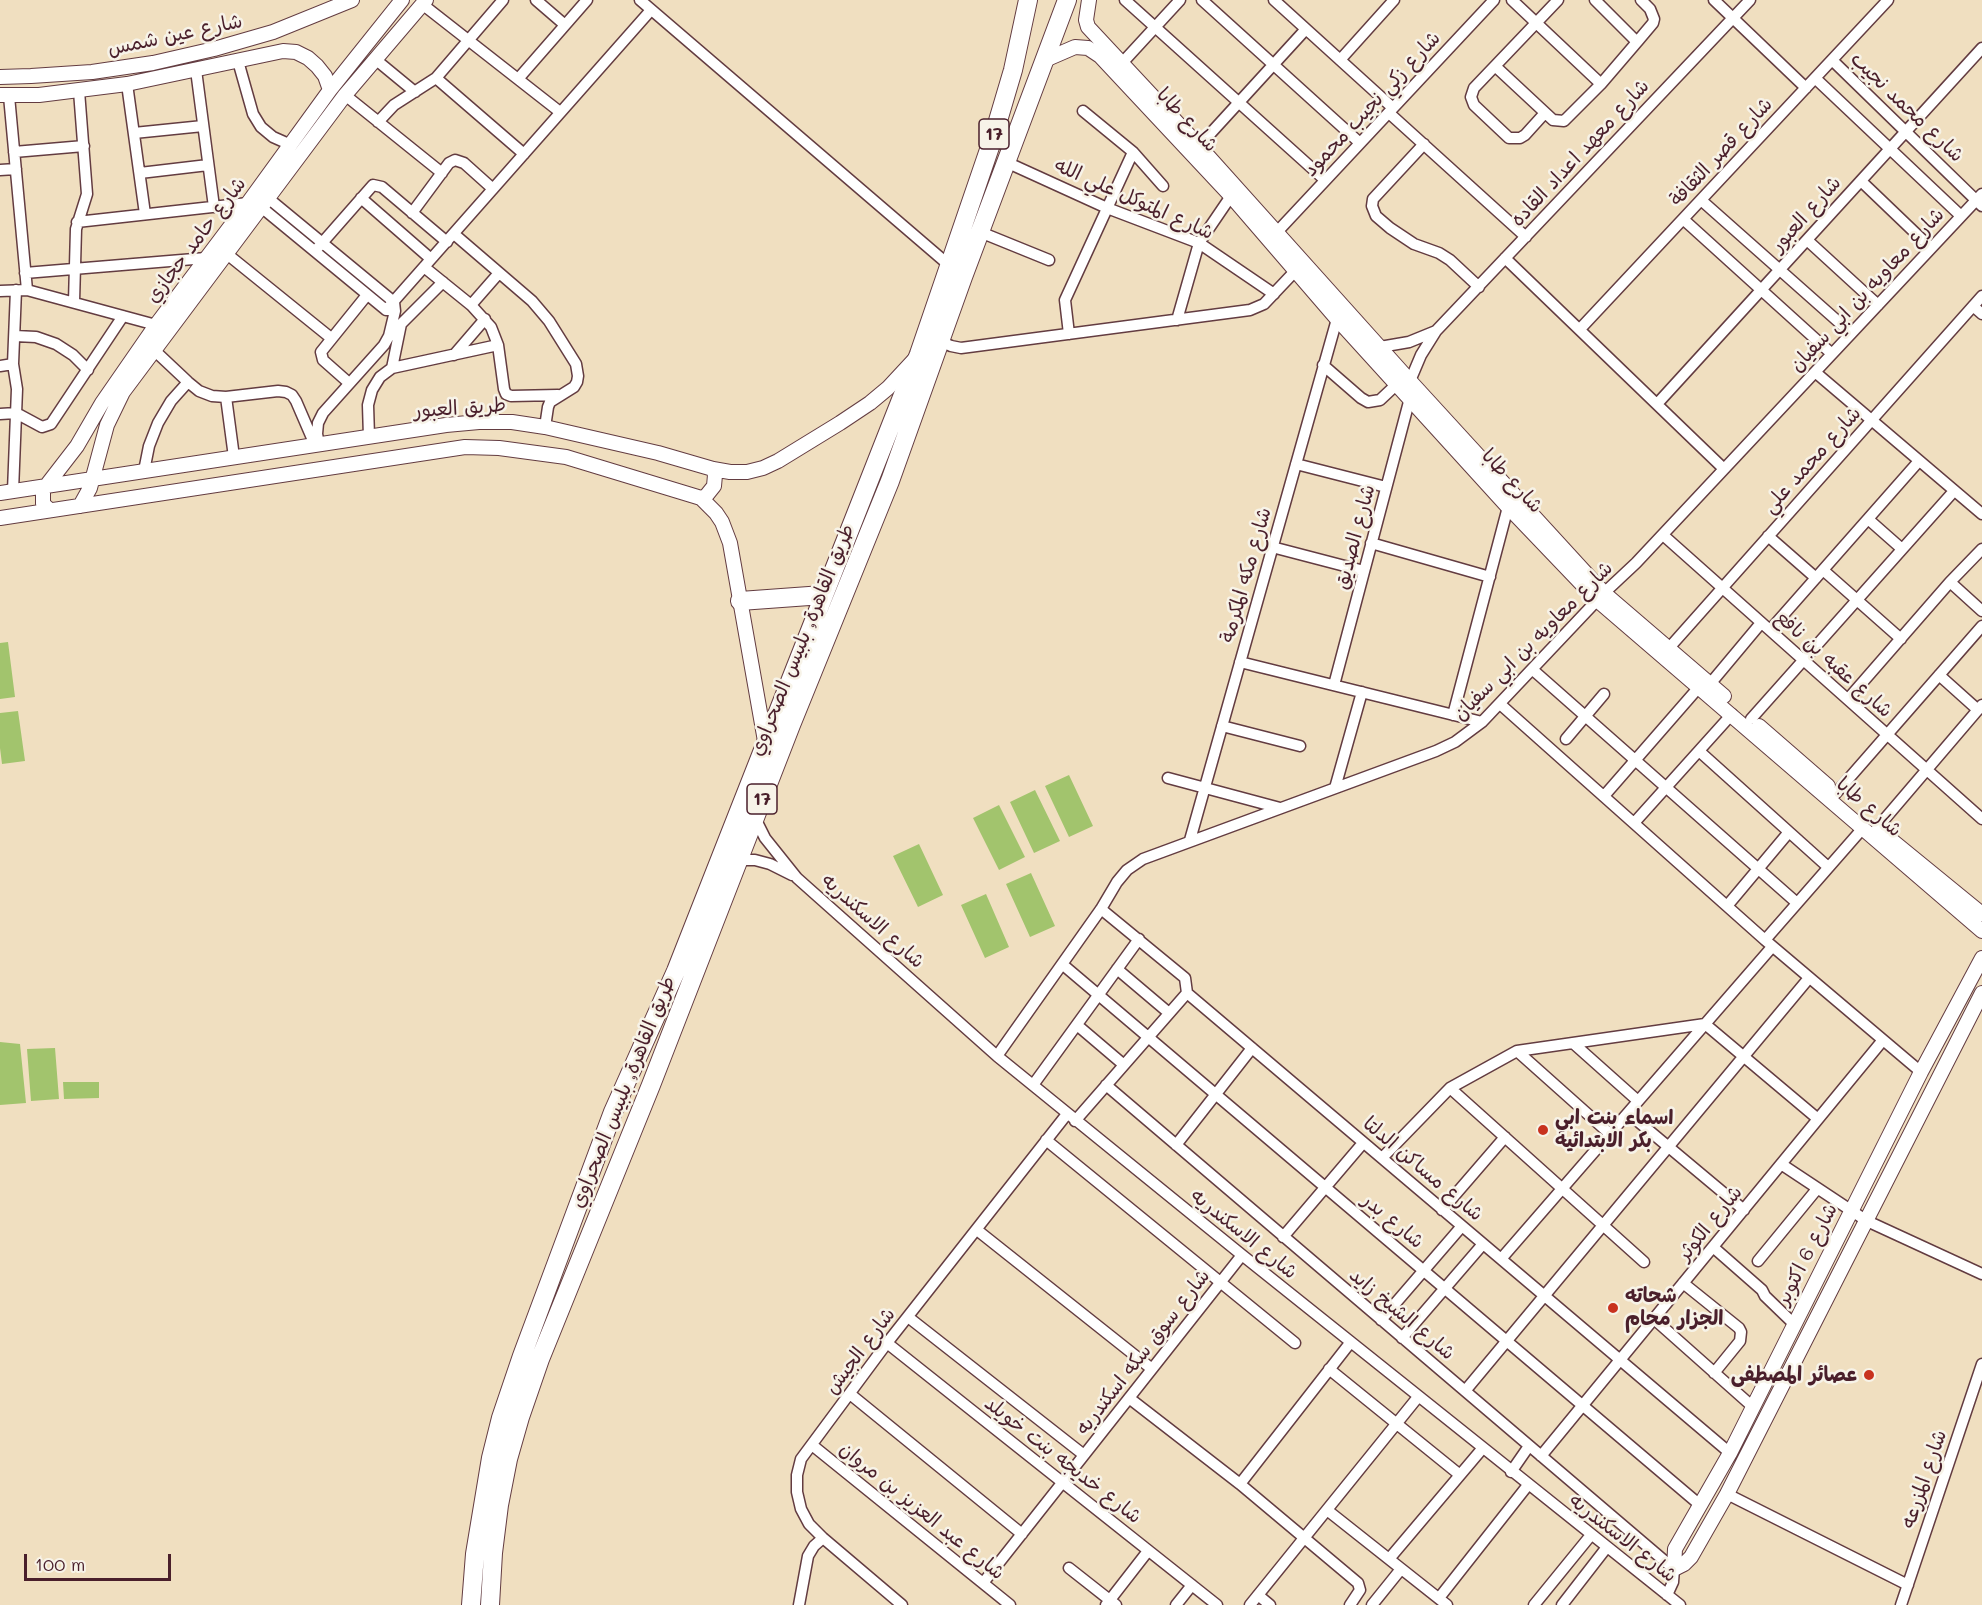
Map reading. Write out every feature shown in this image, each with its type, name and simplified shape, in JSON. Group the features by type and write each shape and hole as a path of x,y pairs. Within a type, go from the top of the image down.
{"highway":[{"name":"طريق القاهرة, بلبيس الصحراوي","path":"471,1605 475,1554 490,1458 524,1349 613,1112 676,972 919,354 1013,70 1028,0"},
{"name":"طريق القاهرة, بلبيس الصحراوي","path":"490,1605 493,1553 508,1459 540,1359 890,481 1067,0"},
{"path":"740,601 823,596"},
{"path":"630,1074 636,1083 651,1085"},
{"path":"613,1112 619,1109 630,1111 636,1121"}],"street":[{"name":"شارع عين شمس","path":"0,76 92,72 174,58 273,32 352,0"},
{"name":"شارع حامد حجازي","path":"46,486 77,446 102,403 161,329 227,254 291,145 330,90 402,0"},
{"path":"378,122 394,105 436,78 503,0"},
{"path":"536,0 565,25"},
{"path":"518,79 587,0"},
{"path":"640,0 950,266"},
{"name":"شارع طابا","path":"1089,0 1086,20 1088,27 1104,52 1231,196 1380,347 1404,383 1410,398 1508,507 1601,597 1705,685 1751,719 1833,796"},
{"path":"1125,0 1325,180"},
{"path":"1123,62 1180,0"},
{"path":"1202,0 1360,143"},
{"path":"1274,0 1340,60 1424,144 1526,237"},
{"path":"1340,60 1394,0"},
{"name":"شارع زكي نجيب محمود","path":"1277,232 1494,0"},
{"path":"1512,0 1601,84"},
{"path":"1544,114 1525,135 1515,139 1509,138 1474,105 1471,97 1474,88 1558,0"},
{"path":"1595,0 1637,42"},
{"path":"1495,66 1544,114 1553,120 1564,121 1601,84 1653,23 1654,19 1650,9 1641,0"},
{"path":"1714,0 1806,88"},
{"name":"شارع قصر الثقافة","path":"1580,329 1888,0"},
{"name":"شارع حامد حجازي","path":"80,506 86,498 101,443 123,392 154,350 161,329 206,258 259,202 424,2"},
{"path":"424,2 468,41 560,112"},
{"name":"شارع معهد اعداد القاده","path":"1404,383 1436,331 1745,2"},
{"path":"389,336 392,308 428,263 651,10"},
{"path":"1199,146 1306,29"},
{"name":"شارع طابا","path":"1045,60 1083,46 1104,52 1123,62 1277,232 1337,319 1404,383 1601,597 1669,648 1732,714 1870,828 1982,931"},
{"name":"شارع العبور","path":"1657,404 1982,48"},
{"name":"شارع عين شمس","path":"5,95 79,91 128,84 283,51 296,52 308,58 325,76 330,90"},
{"path":"375,59 415,92"},
{"name":"شارع محمد نجيب","path":"1832,60 1980,200"},
{"path":"238,61 253,114 261,127 273,137 291,145"},
{"path":"196,70 214,207"},
{"path":"436,78 524,154"},
{"path":"1815,78 1961,216"},
{"path":"128,84 145,214"},
{"path":"74,302 77,222 87,194 79,91"},
{"path":"5,95 16,169 25,273 15,336 16,413 7,492"},
{"path":"345,95 442,173"},
{"path":"1083,111 1132,152 1163,186"},
{"path":"134,133 204,126"},
{"path":"1424,144 1373,199 1372,206 1376,216 1390,228 1414,244 1439,253 1450,260 1479,287"},
{"path":"14,152 84,146"},
{"path":"1069,334 1065,300 1132,152"},
{"path":"412,213 452,161 461,161 493,189"},
{"name":"شارع المتوكل علي الله","path":"1006,162 1107,208 1199,243 1274,294"},
{"path":"140,174 208,165"},
{"path":"0,170 16,169"},
{"path":"1861,181 1931,248"},
{"path":"319,246 369,188 378,185 412,213 499,273 532,301 549,321 576,364 578,376 574,387 558,395 548,407 545,427"},
{"path":"1178,320 1199,243 1231,196"},
{"path":"361,198 428,263 446,285 471,305 491,327 498,345 506,394 511,396 558,395"},
{"path":"1701,200 1851,333"},
{"name":"شارع معاويه بن ابي سفيان","path":"998,1056 1127,870 1143,859 1190,840 1436,751 1455,742 1482,722 1663,535 1961,216 1980,200"},
{"path":"77,222 259,202 319,246 392,308"},
{"path":"1683,219 1832,354"},
{"path":"980,232 1050,260"},
{"path":"1807,240 1878,305"},
{"path":"319,246 367,294 392,308"},
{"path":"227,254 331,338"},
{"path":"25,273 206,258"},
{"path":"1505,258 1724,469"},
{"path":"940,341 961,348 1250,310 1264,304 1299,267"},
{"path":"471,305 499,273"},
{"path":"317,444 318,423 323,413 384,345 389,336 424,302 446,285"},
{"path":"0,291 21,290 74,302 161,329"},
{"path":"349,383 321,358 322,349 367,294"},
{"name":"شارع محمد علي","path":"1669,648 1982,296"},
{"path":"1973,306 1982,314"},
{"path":"0,414 16,413 39,426 49,426 123,316"},
{"path":"454,355 485,319"},
{"name":"شارع مكه المكرمة","path":"1190,840 1337,319"},
{"path":"392,368 401,324"},
{"name":"شارع معهد اعداد القاده","path":"1380,347 1409,342 1436,331"},
{"path":"15,336 36,337 56,344 73,355 88,370"},
{"path":"369,436 368,405 372,390 380,377 392,368 498,345"},
{"path":"154,350 199,391 212,396 226,397 278,391 292,395 317,444"},
{"name":"طريق العبور","path":"7,492 369,436 479,422 512,422 545,427 658,453 713,469 747,472 778,461 870,402 896,380 919,354"},
{"path":"0,366 14,364"},
{"path":"1323,366 1368,402 1380,400 1404,383"},
{"path":"1815,372 1982,514"},
{"path":"144,471 149,446 158,423 171,401 188,382"},
{"path":"226,397 234,457"},
{"name":"شارع الصديق","path":"1334,685 1410,398"},
{"name":"طريق العبور","path":"0,518 465,447 499,448 566,458 701,498"},
{"path":"1604,796 1705,685 1820,574 1920,461"},
{"path":"1296,464 1386,487"},
{"path":"713,469 714,486 711,492 701,498 716,513 727,532 765,741"},
{"path":"46,486 42,499 43,504 50,510"},
{"path":"1751,719 1954,491"},
{"path":"1453,715 1508,507"},
{"path":"1868,519 1902,549"},
{"name":"شارع عقبه بن نافع","path":"1663,535 1978,816"},
{"path":"1768,536 1857,600 1901,639"},
{"path":"1371,543 1490,577"},
{"path":"1272,547 1364,571"},
{"path":"1848,699 1950,582 1982,549"},
{"path":"1950,582 1982,611"},
{"path":"1833,796 1982,626"},
{"path":"1240,662 1482,722"},
{"path":"1533,670 1797,903"},
{"path":"1501,1259 1705,1024 1797,903 1828,867 1927,770 1980,708 1939,675"},
{"path":"1335,788 1362,692"},
{"path":"1566,739 1604,694"},
{"path":"1500,704 1768,944 1921,1072"},
{"path":"1634,823 1732,714"},
{"path":"1222,726 1300,746"},
{"path":"1699,751 1828,867"},
{"path":"1168,778 1280,808"},
{"path":"1978,816 1982,803"},
{"name":"شارع الاسكندريه","path":"754,818 765,838 797,878 1033,1086 1482,1449 1680,1605"},
{"name":"شارع طابا","path":"1870,828 1982,914"},
{"path":"1727,906 1788,832"},
{"name":"شارع الاسكندريه","path":"738,860 756,860 770,864 797,878"},
{"name":"شارع مساكن الدلتا","path":"1101,909 1185,978 1187,993 1730,1453"},
{"path":"1033,1086 1139,939"},
{"name":"شارع 6 اكتوبر","path":"1667,1595 1672,1582 1675,1549 1730,1453 1850,1211 1982,958"},
{"name":"شارع بدر","path":"1062,964 1700,1505"},
{"path":"1117,969 1169,1013"},
{"path":"1465,1391 1809,978"},
{"name":"شارع الجيش","path":"902,1605 809,1524 801,1509 797,1492 797,1475 801,1459 887,1343 1046,1140 1106,1085 1187,993"},
{"name":"شارع 6 اكتوبر","path":"1674,1569 1691,1557 1727,1494 1982,993"},
{"path":"1382,1158 1449,1088 1517,1051 1705,1024 1818,1119"},
{"path":"1077,1025 1124,1065"},
{"name":"شارع الكوثر","path":"1541,1456 1883,1040"},
{"path":"1573,1043 1638,1101"},
{"path":"1176,1145 1252,1048"},
{"path":"1517,1051 1610,1134"},
{"name":"شارع الشيخ زايد","path":"1106,1085 1674,1569"},
{"path":"1449,1088 1644,1262"},
{"path":"1628,1113 1744,1210"},
{"path":"1442,1210 1505,1137"},
{"path":"1046,1140 1295,1342"},
{"path":"1283,1237 1364,1143"},
{"path":"1781,1164 1866,1221 1982,1274"},
{"path":"1758,1261 1817,1189"},
{"path":"1381,1320 1462,1226"},
{"path":"977,1230 1152,1369"},
{"path":"1402,1338 1483,1244"},
{"path":"1713,1247 1762,1290 1765,1296 1794,1324"},
{"name":"شارع سوق سكه اسكندريه","path":"983,1583 1242,1255"},
{"path":"1683,1283 1741,1332 1740,1341 1714,1373"},
{"path":"908,1317 1084,1455"},
{"path":"1654,1319 1752,1407"},
{"name":"شارع خديجه بنت خويلد","path":"887,1343 1217,1605"},
{"path":"1240,1484 1350,1343"},
{"name":"شارع المزرعه","path":"1901,1605 1982,1364"},
{"path":"1329,1370 1460,1475"},
{"path":"850,1394 1022,1534"},
{"path":"1250,1605 1418,1397"},
{"path":"1129,1398 1240,1484 1360,1586 1358,1595 1350,1605"},
{"name":"شارع عبد العزيز بن مروان","path":"812,1445 1010,1605"},
{"path":"1511,1472 1529,1446"},
{"path":"1389,1559 1482,1449"},
{"path":"1327,1510 1442,1602 1528,1485"},
{"path":"1727,1494 1908,1585"},
{"path":"1534,1605 1591,1535"},
{"path":"799,1605 808,1556 823,1538"},
{"path":"1562,1605 1606,1547"},
{"path":"1070,1568 1111,1603 1148,1551"},
{"path":"1372,1605 1401,1569"},
{"path":"1176,1605 1192,1585"},
{"path":"1258,1595 1270,1605"}],"green space":[{"path":"8,642 15,697 0,699 0,643"},
{"path":"18,711 25,761 2,764 0,713"},
{"path":"1069,775 1093,826 1069,837 1045,786"},
{"path":"1035,790 1060,841 1034,853 1010,802"},
{"path":"999,805 1025,857 999,870 973,818"},
{"path":"919,844 943,895 918,907 893,856"},
{"path":"1031,873 1055,926 1030,937 1006,884"},
{"path":"986,894 1009,947 985,958 961,905"},
{"path":"0,1042 20,1044 26,1103 0,1105"},
{"path":"55,1048 59,1099 31,1101 27,1049"},
{"path":"63,1082 99,1082 99,1098 64,1099"}],"place":[{"name":"اسماء بنت ابي بكر الابتدائيه","path":"1543,1130"},
{"name":"شحاته الجزار محام","path":"1613,1308"},
{"name":"عصائر المصطفى","path":"1869,1375"}]}
